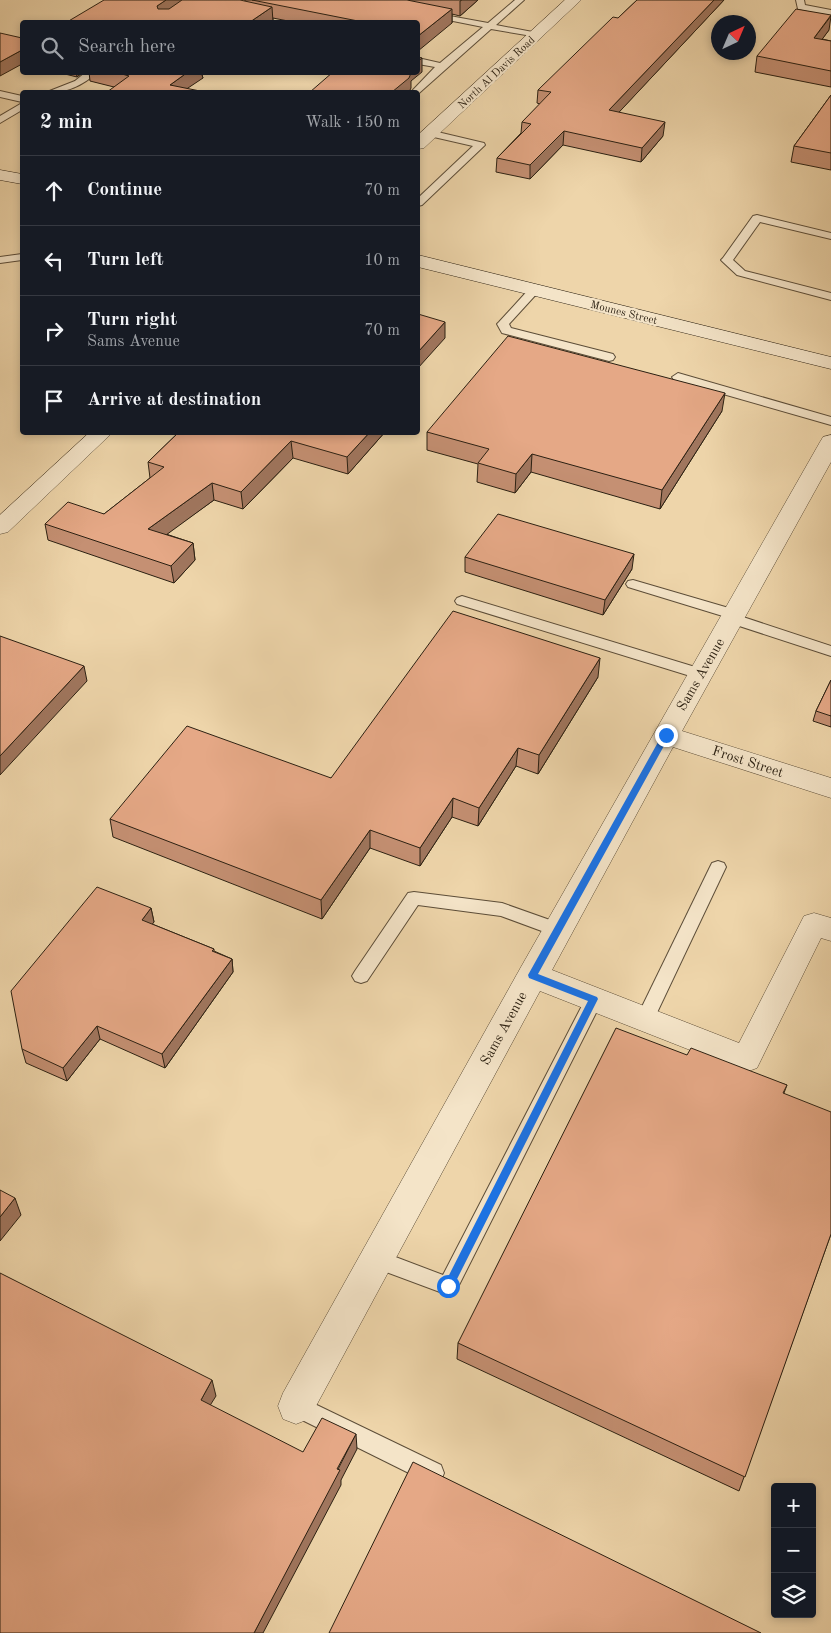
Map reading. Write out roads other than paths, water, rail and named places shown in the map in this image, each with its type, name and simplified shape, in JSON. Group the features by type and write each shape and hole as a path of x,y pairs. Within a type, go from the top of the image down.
{"street":[{"name":"North Al Davis Road","path":"423,138 574,0"},
{"path":"0,176 20,179"},
{"name":"Mounes Street","path":"420,260 831,364"},
{"path":"0,527 100,435"},
{"name":"Sams Avenue","path":"296,1406 532,975 831,442"},
{"name":"Frost Street","path":"666,735 831,788"},
{"path":"532,975 746,1059 814,924 831,930"}],"lane":[{"path":"417,90 442,66 520,0"},
{"path":"800,0 801,7 831,14"},
{"path":"425,13 536,35"},
{"path":"420,61 442,66"},
{"path":"58,90 78,83 89,75"},
{"path":"0,94 20,99"},
{"path":"0,120 20,107"},
{"path":"420,201 480,145 423,138"},
{"path":"831,236 756,218 727,260 741,273 831,297"},
{"path":"0,260 20,257"},
{"path":"535,289 503,324 506,330 609,357"},
{"path":"678,377 831,421"},
{"path":"633,584 733,616 831,651"},
{"path":"462,601 700,674"},
{"path":"645,1019 718,867"},
{"path":"361,976 414,898 502,910 558,930"},
{"path":"377,1259 448,1286 594,999"},
{"path":"296,1406 456,1485"}]}
